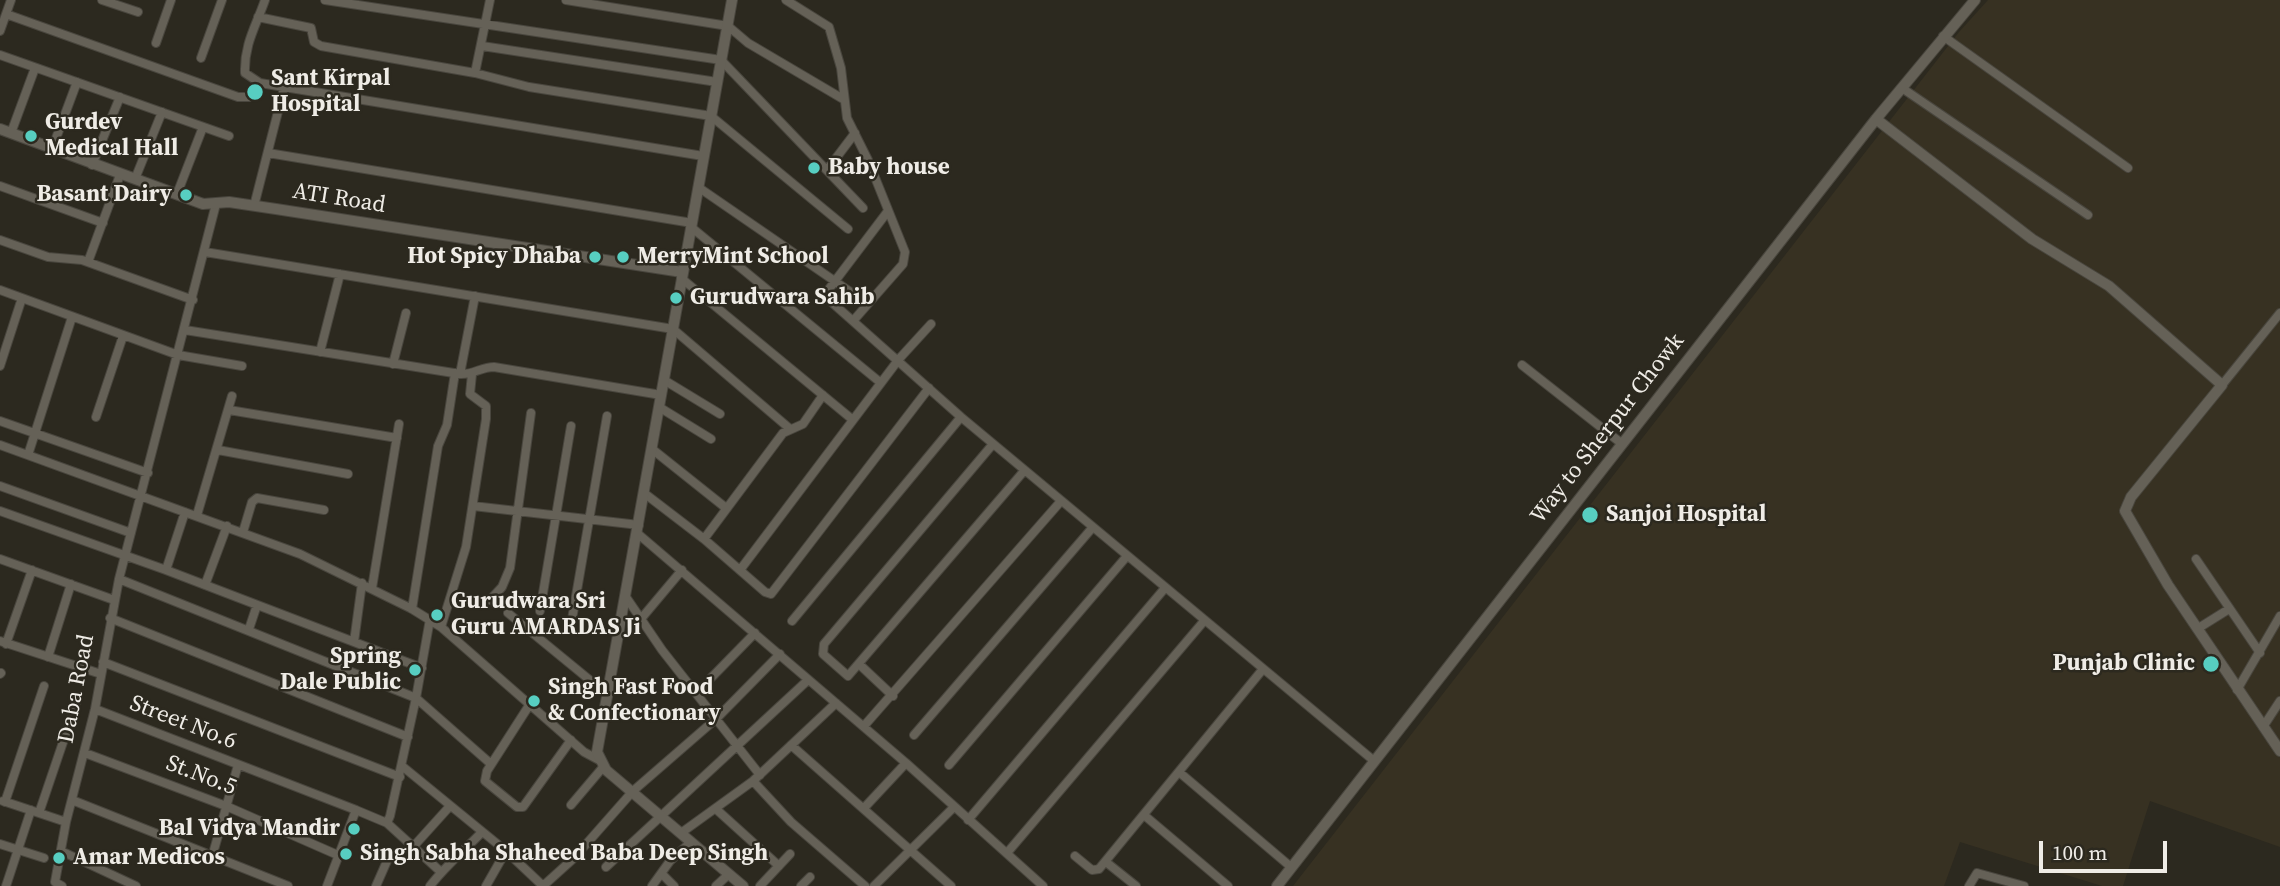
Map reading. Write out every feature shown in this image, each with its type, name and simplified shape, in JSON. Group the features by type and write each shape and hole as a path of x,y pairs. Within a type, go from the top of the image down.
{"street":[{"path":"0,32 11,0"},
{"path":"102,0 138,12"},
{"path":"156,43 170,0"},
{"path":"201,58 222,0"},
{"path":"265,0 249,37 245,73 260,83 703,156"},
{"path":"326,0 721,60 863,208"},
{"path":"475,73 490,0"},
{"path":"566,0 603,2 728,26 748,43 844,99"},
{"path":"570,805 601,763 608,695 732,0"},
{"path":"786,0 829,27 841,68 844,99 855,133 905,257 853,321"},
{"name":"Way to Sherpur Chowk","path":"1277,886 1876,119 1975,0"},
{"path":"6,14 238,97 250,97 260,83"},
{"path":"258,17 311,28 314,42 321,46 475,73 519,85 712,116 848,229"},
{"path":"1943,36 2128,168"},
{"path":"482,46 717,82"},
{"path":"0,55 229,136"},
{"path":"3,133 35,68"},
{"path":"52,149 77,82"},
{"path":"254,206 284,88"},
{"path":"1902,88 2088,215"},
{"path":"92,165 120,97"},
{"path":"135,179 162,112"},
{"path":"1876,119 2032,239 2109,286 2222,385"},
{"path":"177,194 203,127"},
{"name":"ATI Road","path":"3,133 203,204 229,202 682,275"},
{"path":"827,170 855,133"},
{"path":"268,153 691,225 881,383"},
{"path":"88,262 120,174"},
{"path":"0,186 103,223"},
{"path":"698,187 837,280 868,304"},
{"name":"Daba Road","path":"57,885 66,822 95,709 110,618 124,557 216,204"},
{"path":"888,211 827,297 1024,471 1373,760"},
{"path":"0,240 48,257 88,262 193,300"},
{"path":"205,252 673,329 789,428"},
{"path":"320,352 340,274"},
{"path":"682,275 853,420"},
{"path":"0,290 178,355 242,366"},
{"path":"412,609 438,446 449,419 475,296"},
{"path":"0,366 22,298"},
{"path":"393,364 406,313"},
{"path":"2280,313 2131,497 2125,511 2197,629 2280,751"},
{"path":"28,455 72,317"},
{"path":"740,570 899,359 932,324"},
{"path":"185,330 457,373 472,374 481,368 494,367 661,395"},
{"path":"96,417 123,336"},
{"path":"1522,365 1621,443"},
{"path":"441,627 466,547 487,411 486,406 470,394 472,374"},
{"path":"664,380 720,414"},
{"path":"644,493 704,539 766,594 772,593 929,388"},
{"path":"704,539 789,428 803,424 823,395"},
{"path":"197,515 232,396"},
{"path":"659,407 711,439"},
{"path":"229,410 397,438"},
{"path":"491,600 509,574 531,413"},
{"path":"571,625 607,416"},
{"path":"793,621 961,417"},
{"path":"0,421 148,473"},
{"path":"372,588 399,424"},
{"path":"540,611 571,426"},
{"path":"993,444 822,648 823,654 845,676 859,664 1024,471"},
{"path":"0,445 243,532 362,583 430,619 743,886"},
{"path":"652,449 726,508"},
{"path":"218,450 348,474"},
{"path":"0,486 131,533"},
{"path":"243,532 252,502 257,498 324,510"},
{"path":"864,726 893,696 1061,500"},
{"path":"473,506 591,517 638,529 906,763 1040,885"},
{"path":"0,511 205,584 422,668"},
{"path":"166,570 186,512"},
{"path":"205,584 227,526"},
{"path":"914,735 1093,527"},
{"path":"949,765 1127,556"},
{"path":"0,559 114,600"},
{"path":"2196,559 2260,653"},
{"path":"32,570 3,643 101,674"},
{"path":"640,620 682,570"},
{"path":"119,579 416,698 491,764"},
{"path":"354,642 362,583"},
{"path":"48,657 71,584"},
{"path":"968,820 1165,588"},
{"path":"626,597 640,620 717,718 757,778 791,822 865,886"},
{"path":"249,629 257,605"},
{"path":"2197,629 2229,609"},
{"path":"508,613 608,695"},
{"path":"2237,690 2280,616"},
{"path":"110,618 408,737"},
{"path":"387,823 400,776 430,619"},
{"path":"1007,853 1204,621"},
{"path":"712,678 755,633"},
{"path":"402,766 506,851 543,886 574,858 633,791 717,718 780,654"},
{"path":"103,662 400,776"},
{"path":"859,664 893,696"},
{"path":"1075,856 1096,870 1106,862 1263,669"},
{"path":"606,867 808,680"},
{"path":"44,686 3,801 66,822"},
{"path":"6,886 78,698"},
{"path":"2263,727 2280,701"},
{"path":"681,833 757,778 836,703"},
{"path":"530,704 491,764 485,781 517,807 523,807 571,740"},
{"name":"Street No.6","path":"95,709 387,823 441,872"},
{"path":"791,746 951,886"},
{"name":"St.No.5","path":"85,753 226,806 340,856"},
{"path":"864,808 906,763"},
{"path":"212,857 238,765"},
{"path":"1179,772 1292,867"},
{"path":"72,800 288,886"},
{"path":"413,847 450,806"},
{"path":"874,886 953,807"},
{"path":"716,809 779,866"},
{"path":"327,886 356,810"},
{"path":"1144,815 1228,886"},
{"path":"430,886 482,832"},
{"path":"652,886 670,861 691,842"},
{"path":"0,844 44,858"},
{"path":"61,851 136,886"},
{"path":"485,886 506,851"},
{"path":"760,886 790,854"},
{"path":"376,886 387,861"},
{"path":"1106,862 1136,886"},
{"path":"1969,886 1977,873 2024,886"},
{"path":"663,874 674,886"},
{"path":"716,886 729,874"},
{"path":"801,886 810,877"}],"shaded area":[{"path":"1988,0 2280,0 2280,847 2150,801 2123,886 2102,886 1960,842 1944,886 1293,886 1959,32"}],"place":[{"name":"Sant Kirpal Hospital","path":"255,92"},
{"name":"Gurdev Medical Hall","path":"31,136"},
{"name":"Baby house","path":"814,168"},
{"name":"Basant Dairy","path":"186,195"},
{"name":"Hot Spicy Dhaba","path":"595,257"},
{"name":"MerryMint School","path":"623,257"},
{"name":"Gurudwara Sahib","path":"676,298"},
{"name":"Sanjoi Hospital","path":"1590,515"},
{"name":"Gurudwara Sri Guru AMARDAS Ji","path":"437,615"},
{"name":"Punjab Clinic","path":"2211,664"},
{"name":"Spring Dale Public","path":"415,670"},
{"name":"Singh Fast Food & Confectionary","path":"534,701"},
{"name":"Bal Vidya Mandir","path":"354,829"},
{"name":"Singh Sabha Shaheed Baba Deep Singh","path":"346,854"},
{"name":"Amar Medicos","path":"59,858"}]}
